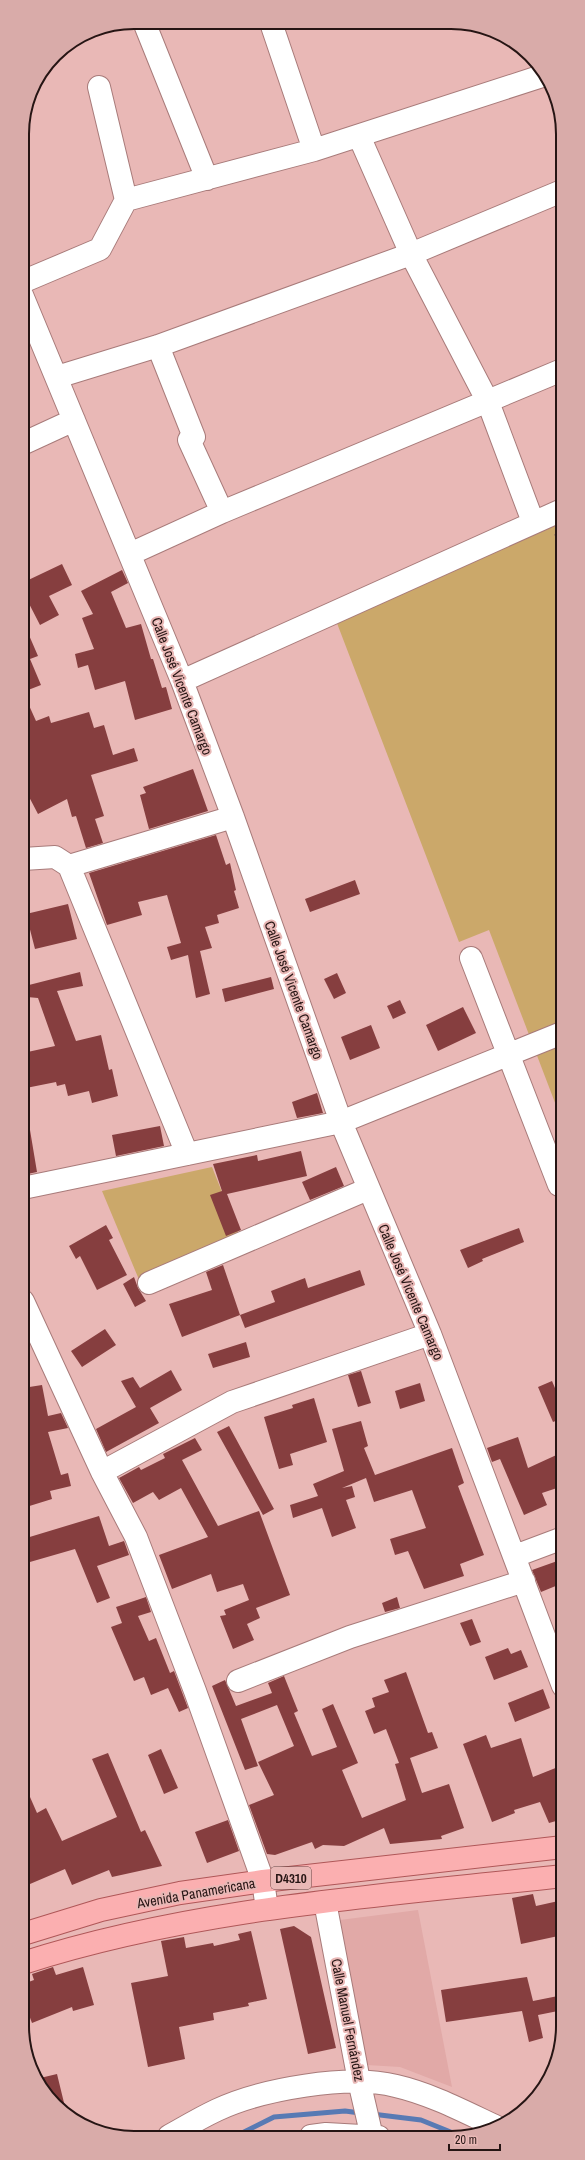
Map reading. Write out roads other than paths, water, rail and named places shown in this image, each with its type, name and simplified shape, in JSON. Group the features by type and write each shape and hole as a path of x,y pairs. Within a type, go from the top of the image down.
{"main road":[{"name":"Avenida Panamericana","path":"29,1932 101,1910 180,1893 263,1881 556,1848"},
{"name":"Avenida Panamericana","path":"29,1955 267,1909 556,1877"}],"street":[{"path":"147,29 207,179"},
{"path":"273,29 314,150"},
{"path":"126,200 314,150 539,77"},
{"path":"29,279 100,249 126,200 99,87"},
{"path":"359,136 411,254 488,402 533,522"},
{"path":"56,377 158,346 411,254 556,194"},
{"name":"Calle José Vicente Camargo","path":"29,312 182,681 233,817 341,1122 368,1190 430,1334 556,1667"},
{"path":"158,346 194,438 189,440 222,512"},
{"path":"130,554 222,512 556,373"},
{"path":"29,441 74,420"},
{"path":"182,681 556,512"},
{"path":"70,866 233,817"},
{"path":"29,858 56,858 70,866 187,1154"},
{"path":"471,958 556,1177"},
{"path":"29,1187 341,1122 556,1035"},
{"path":"149,1283 368,1190"},
{"path":"29,1314 102,1472 136,1537 195,1691 263,1881 267,1909"},
{"path":"102,1472 232,1402 430,1334"},
{"path":"514,1556 556,1541"},
{"path":"238,1681 350,1637 524,1581"},
{"name":"Calle Manuel Fernández","path":"325,1902 359,2081 371,2127"},
{"path":"178,2131 218,2110 263,2094 359,2081 396,2086 454,2106 489,2123"},
{"path":"345,2131 371,2127"}],"waterway":[{"path":"246,2131 274,2117 345,2111 360,2113"},
{"path":"372,2114 421,2120 448,2131"}]}
